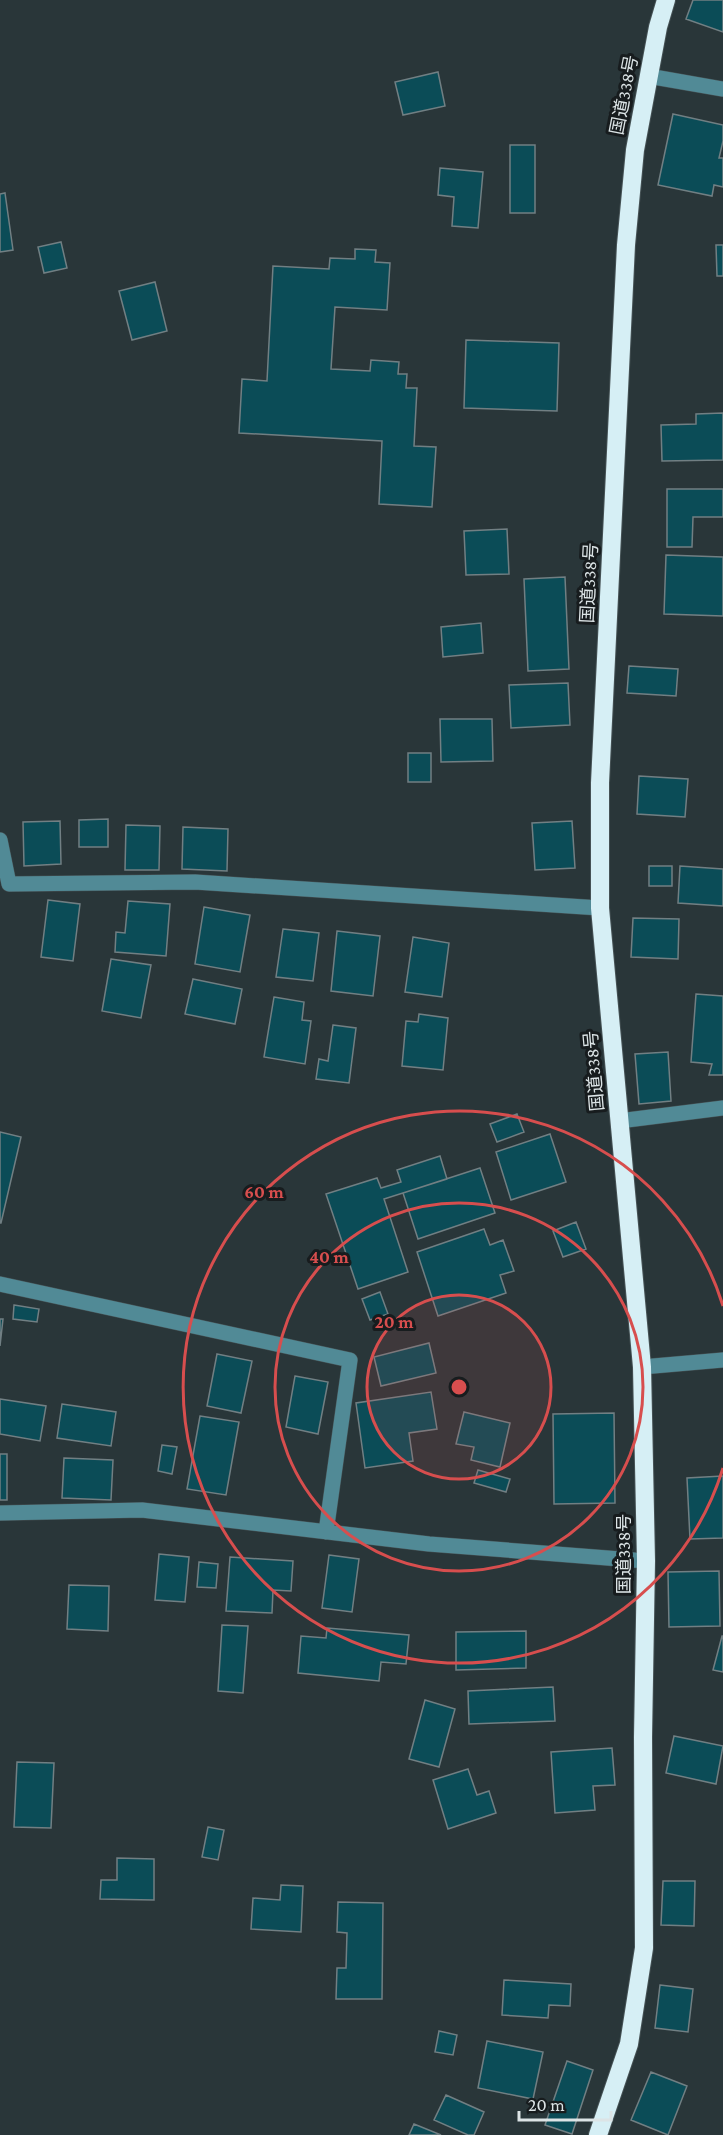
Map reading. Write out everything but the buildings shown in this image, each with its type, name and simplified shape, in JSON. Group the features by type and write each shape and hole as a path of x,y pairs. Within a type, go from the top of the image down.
{"highway":[{"name":"国道338号","path":"598,2135 629,2043 644,1948 643,1737 646,1561 642,1367 600,908 600,783 626,245 635,150 648,76 666,0"}],"street":[{"path":"648,76 723,88"},
{"path":"0,840 9,884 195,882 600,908"},
{"path":"619,1121 723,1108"},
{"path":"0,1284 350,1360 326,1532"},
{"path":"642,1367 723,1360"},
{"path":"0,1513 142,1510 441,1545 646,1561"}]}
